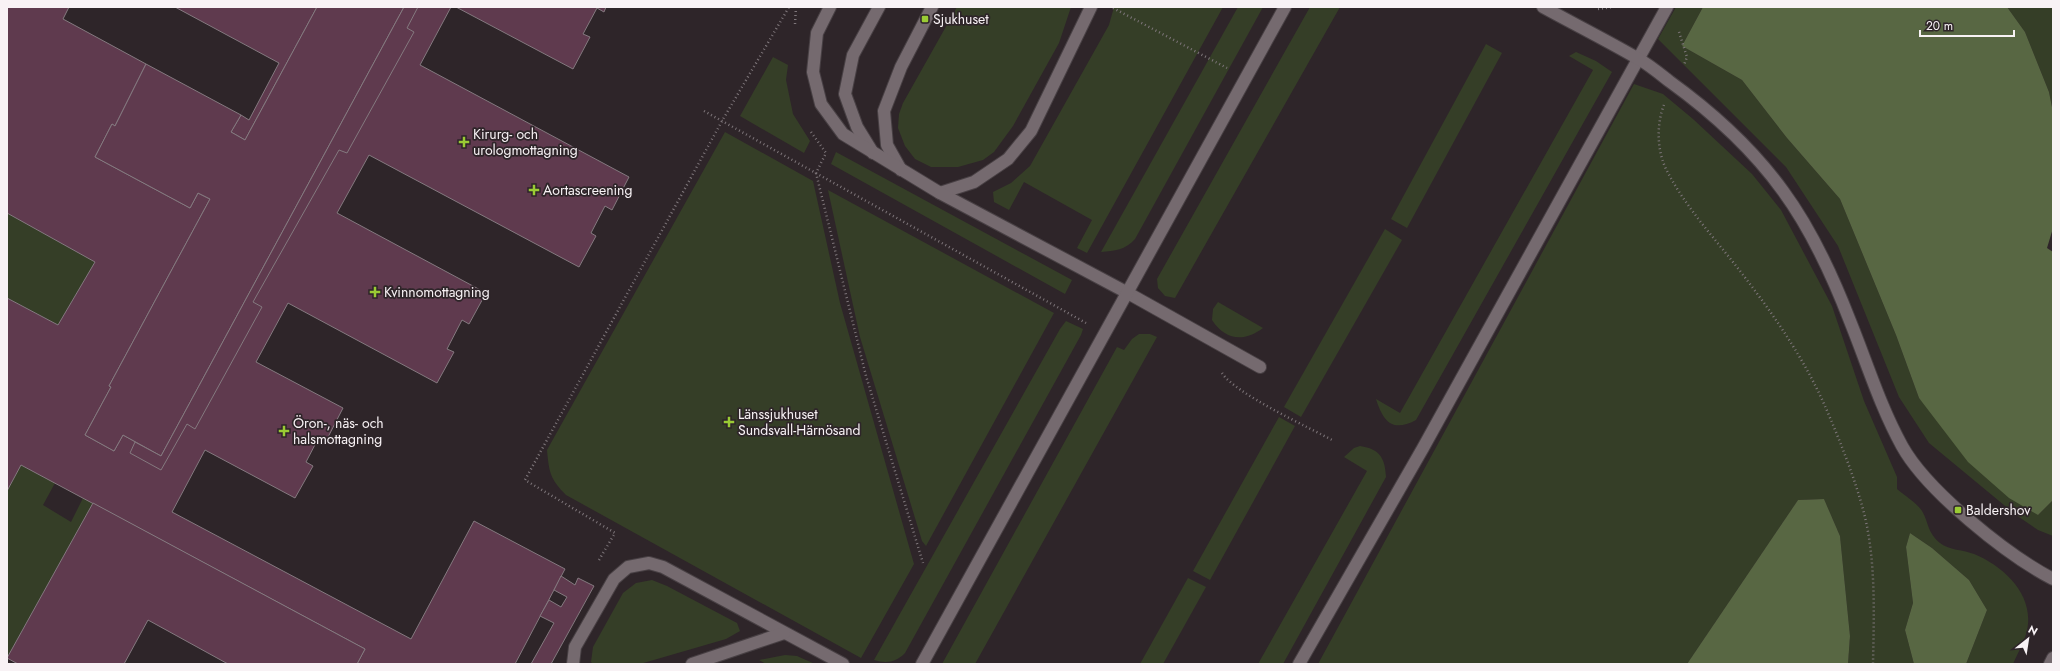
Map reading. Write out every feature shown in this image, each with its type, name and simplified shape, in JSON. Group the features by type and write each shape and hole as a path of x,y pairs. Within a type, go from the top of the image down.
{"street":[{"path":"830,7 817,33 813,72 821,104 843,134 940,193 1126,292 1260,367"},
{"path":"873,153 857,127 845,94 853,55 879,7"},
{"path":"901,170 887,145 884,111 901,67 932,7"},
{"path":"940,193 974,182 1008,159 1031,130 1091,7"},
{"path":"922,664 1126,292 1285,7"},
{"path":"1543,7 1639,58 1699,102 1761,162 1785,193 1822,260 1850,320 1882,405 1904,448 1930,483 1958,510 2034,568 2053,578"},
{"path":"1299,664 1426,441 1665,11"},
{"path":"573,664 575,647 614,579 628,567 649,563 663,567 843,664"},
{"path":"692,664 784,633"},
{"path":"2050,664 2053,658"}],"path":[{"path":"597,564 615,533 525,480 722,121 788,7"},
{"path":"795,27 796,7"},
{"path":"1110,7 1245,78"},
{"path":"1594,9 1613,7"},
{"path":"1665,11 1681,33 1687,57 1661,113 1659,131 1660,152 1666,171 1694,212 1766,304 1804,364 1827,412 1849,465 1864,513 1872,564 1873,664"},
{"path":"704,111 1104,332"},
{"path":"807,126 826,153 816,173 866,376 923,563"},
{"path":"1220,369 1226,379 1245,393 1334,441"}],"green space":[{"path":"957,7 1071,7 1059,43 1013,126 994,152 983,160 958,167 931,167 915,159 905,146 898,128 899,114 903,103"},
{"path":"1114,7 1223,7 1087,253 1077,248 1092,220 1024,182 1009,210 994,202 993,192 1011,183 1030,166 1109,25"},
{"path":"1238,7 1263,7 1135,239 1127,246 1120,249 1101,252"},
{"path":"1310,7 1340,7 1175,298 1165,296 1158,288 1157,279"},
{"path":"1676,7 1703,7 1682,46 1742,80 1787,138 1840,199 1896,335 1919,398 2038,515 2053,500 2053,536 2038,530 2016,515 1929,443 1899,397 1838,246 1786,167 1658,39"},
{"path":"1703,7 2007,7 2025,32 2049,92 2053,112 2053,228 2047,248 2053,252 2053,500 2038,515 2009,498 1968,462 1919,398 1896,335 1840,199 1787,138 1742,80 1682,46"},
{"path":"2007,7 2053,7 2053,112 2049,92 2025,32"},
{"path":"1486,44 1502,53 1407,228 1391,219"},
{"path":"1576,52 1596,61 1612,72 1416,420 1408,424 1401,425 1390,423 1385,419 1376,399 1400,413 1593,70 1569,56"},
{"path":"773,57 788,65 786,80 793,114 810,141 804,153 740,116"},
{"path":"1634,84 1663,94 1693,119 1752,174 1781,210 1832,306 1864,401 1897,477 1897,489 1920,508 1930,531 1940,543 1952,549 1974,554 1985,559 2005,573 2020,591 2028,612 2028,624 2024,640 2013,664 1966,664 1987,610 1969,580 1932,548 1910,533 1906,547 1913,603 1905,630 1914,664 1848,664 1850,636 1840,536 1824,499 1798,500 1687,664 1318,664"},
{"path":"725,132 813,181 840,303 914,564 861,658 566,495 553,480 551,475 547,450"},
{"path":"836,152 1072,280 1065,294 831,164"},
{"path":"828,190 1054,313 926,546 922,541 860,337"},
{"path":"7,213 95,262 58,325 7,298"},
{"path":"1385,229 1402,240 1301,417 1284,407"},
{"path":"1218,302 1263,328 1249,336 1242,337 1236,337 1223,332 1212,320 1213,309"},
{"path":"1066,321 1083,329 1081,335 905,653 895,660 887,662 874,660 1060,329"},
{"path":"1139,334 1150,334 1157,337 975,664 942,664 1117,347 1124,350 1132,339"},
{"path":"1279,417 1295,426 1210,580 1193,571"},
{"path":"1360,446 1367,447 1377,452 1383,460 1386,477 1283,664 1258,664 1367,471 1344,457 1354,448"},
{"path":"21,465 55,483 43,505 71,522 83,498 93,503 7,658 7,491"},
{"path":"1824,499 1840,536 1850,636 1848,664 1687,664 1798,500"},
{"path":"1910,533 1932,548 1969,580 1987,610 1966,664 1914,664 1905,630 1913,603 1906,547"},
{"path":"1188,578 1206,587 1163,664 1140,664"},
{"path":"652,580 667,586 737,623 740,631 726,639 640,664 593,664 591,662 593,647 623,593 636,583"},
{"path":"785,655 797,656 815,664 766,664 759,660"}],"building":[{"path":"7,7 69,7 63,19 146,64 115,126 112,124 95,157 190,208 198,193 210,199 109,386 111,387 85,435 114,451 123,435 161,456 404,7 451,7 420,65 629,177 612,210 605,206 591,233 596,236 579,267 369,155 337,213 486,293 469,324 462,320 447,349 454,352 437,383 288,303 256,362 343,408 326,441 319,437 306,462 313,466 295,498 205,450 172,512 411,639 474,521 565,569 515,664 357,664 365,649 21,465 7,491 7,298 58,325 95,262 7,213"},
{"path":"175,7 317,7 245,140 231,132 241,115 249,120 279,63"},
{"path":"317,7 404,7 161,456 123,435 114,451 85,435 111,387 109,386 210,199 198,193 190,208 95,157 112,124 115,126 146,64 241,115 231,132 245,140"},
{"path":"404,7 418,7 407,28 414,32 347,153 339,150 253,302 262,307 195,429 187,424 161,470 130,453 135,442 161,456"},
{"path":"456,7 606,7 604,12 597,8 583,34 590,37 573,69"},
{"path":"93,503 365,649 357,664 228,664 148,620 124,664 18,664 7,658"},
{"path":"561,576 575,585 578,578 594,586 551,664 531,664 554,623 540,616 549,600 561,607 567,597 554,590"}],"place":[{"name":"Sjukhuset","path":"925,19"},
{"name":"Kirurg- och urologmottagning","path":"464,142"},
{"name":"Aortascreening","path":"534,190"},
{"name":"Kvinnomottagning","path":"375,292"},
{"name":"Länssjukhuset Sundsvall-Härnösand","path":"729,422"},
{"name":"Öron-, näs- och halsmottagning","path":"284,431"},
{"name":"Baldershov","path":"1958,510"}]}
